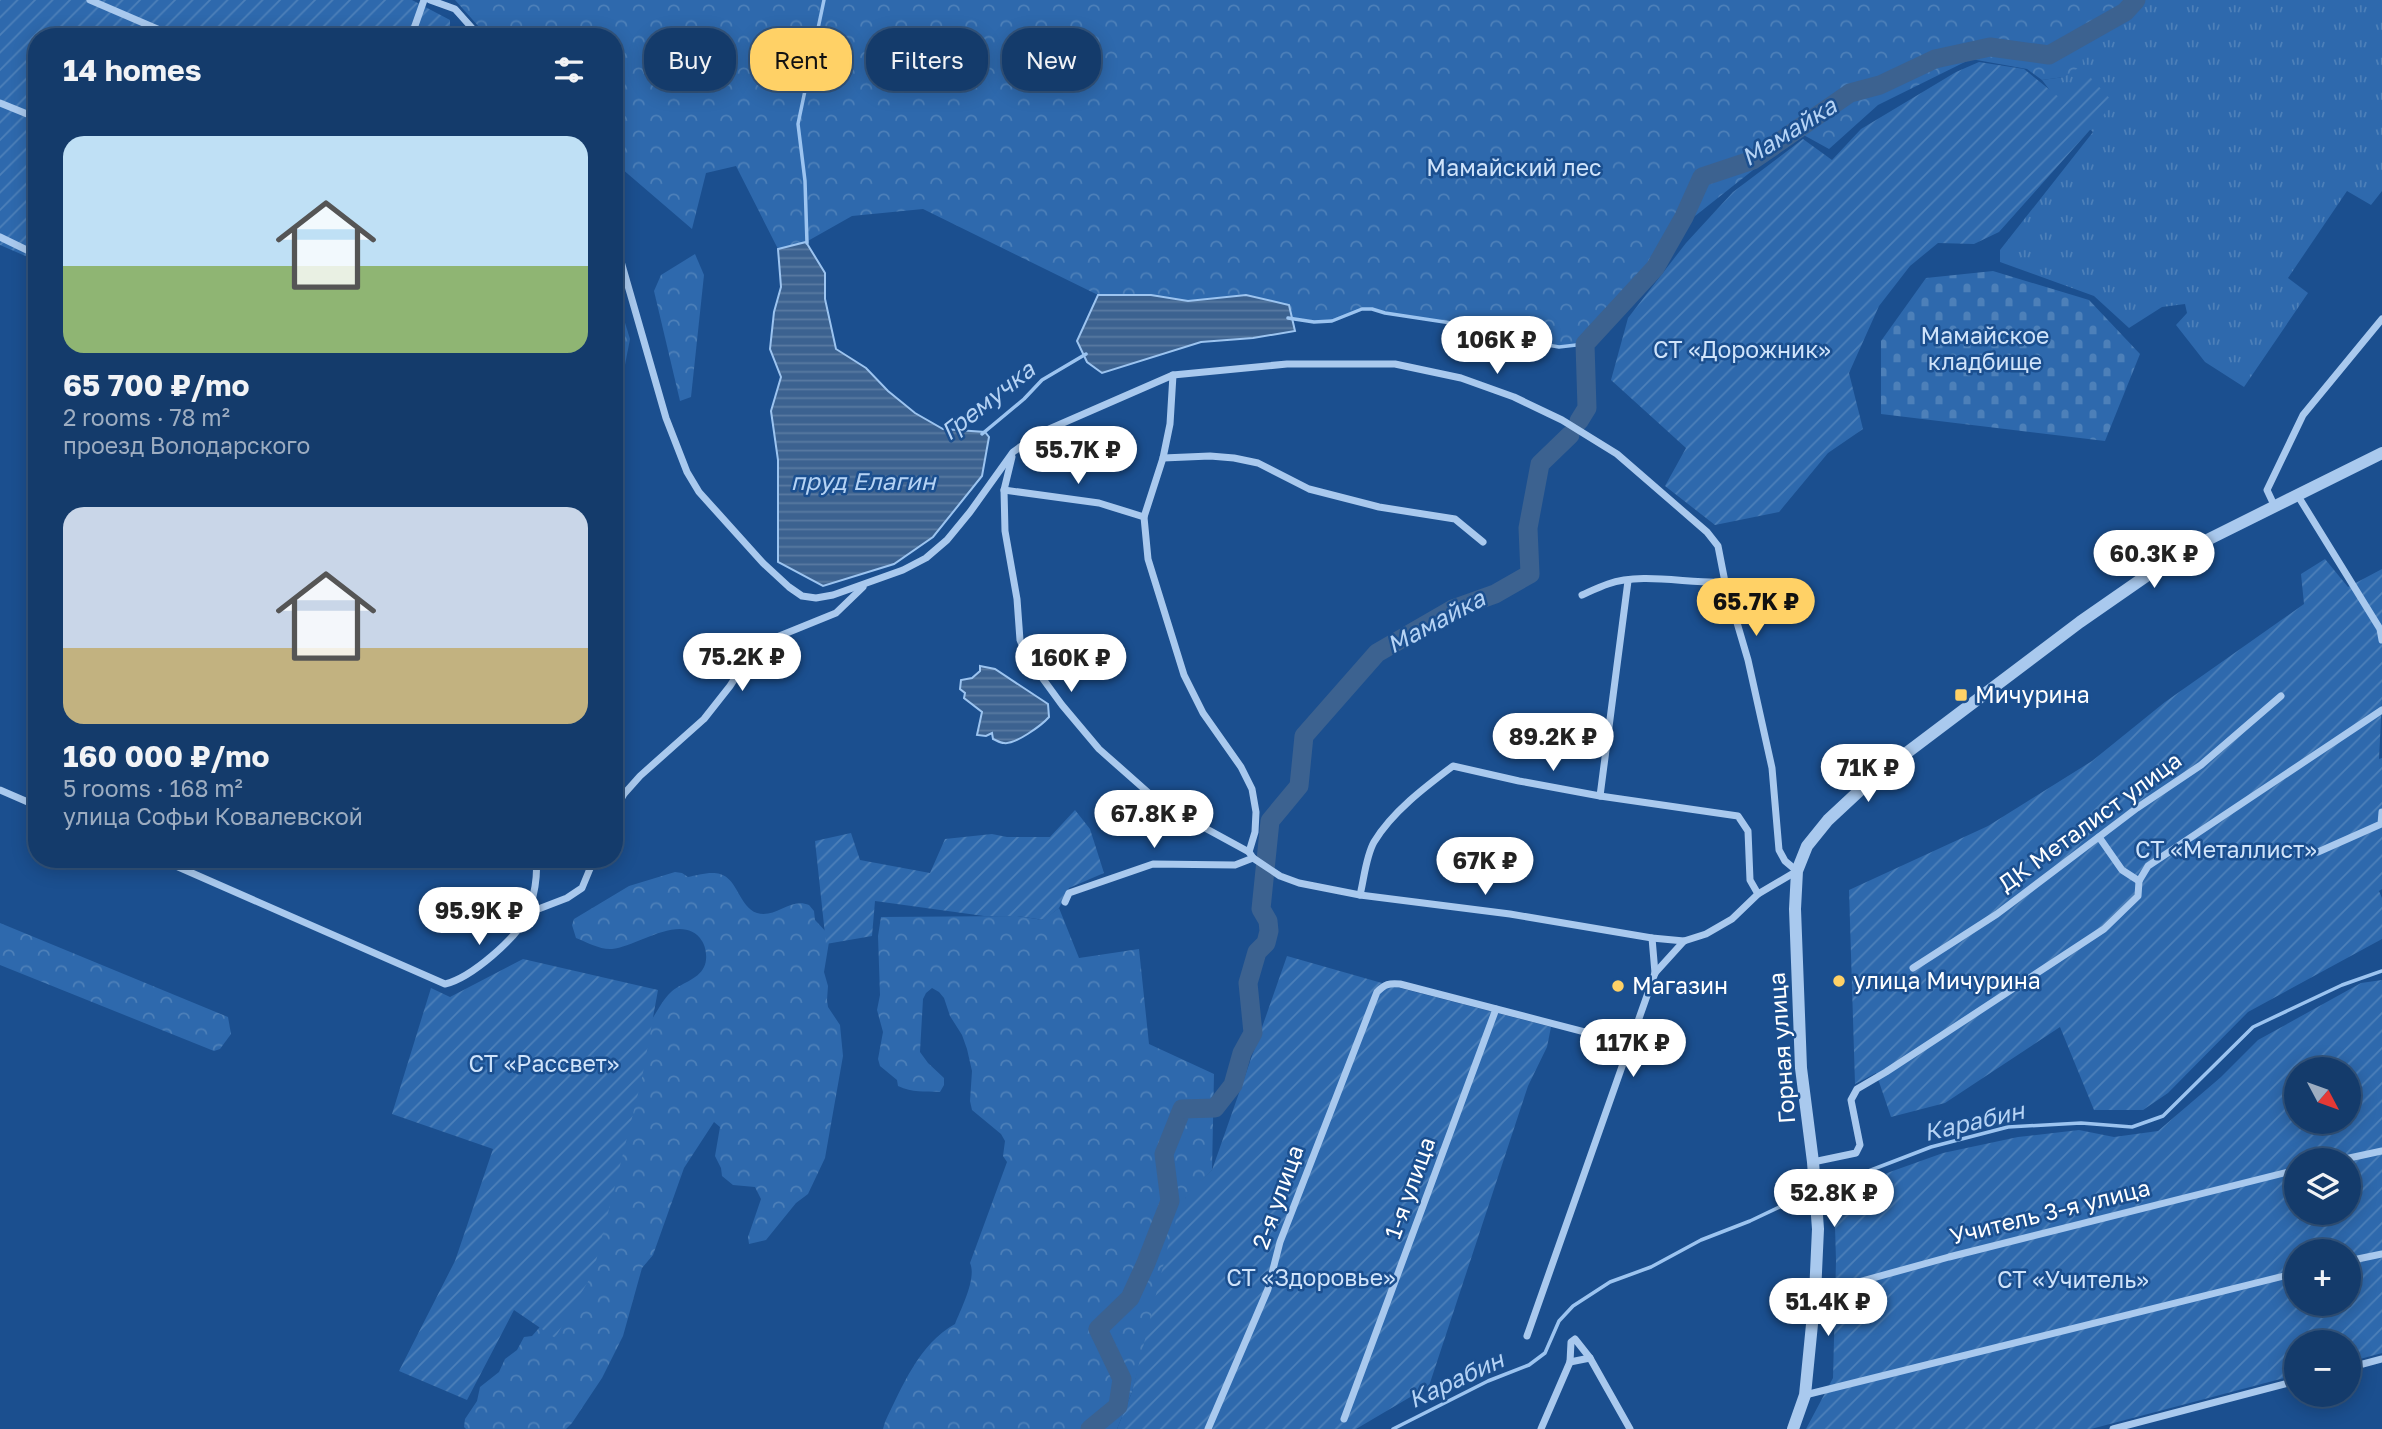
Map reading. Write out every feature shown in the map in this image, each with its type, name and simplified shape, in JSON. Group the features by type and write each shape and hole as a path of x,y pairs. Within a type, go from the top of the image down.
{"street":[{"path":"90,0 155,28"},
{"path":"415,28 427,0 455,9 472,28"},
{"path":"0,103 28,114"},
{"path":"0,237 28,251"},
{"path":"623,268 666,418 687,472 699,492 772,571 802,596 817,598 833,595 903,570 926,558 947,540 970,512 1013,452 1040,433 1173,375 1287,364 1395,365 1461,379 1514,397 1562,420 1617,454 1707,532 1718,546 1725,582 1748,660 1772,768 1779,850 1797,872"},
{"path":"2275,507 2267,489 2303,415 2382,319"},
{"path":"1173,375 1170,424 1163,458 1144,517 1148,559 1184,675 1203,713 1241,767 1252,789 1256,812 1253,857"},
{"path":"1013,452 1004,490 1005,531 1017,599 1020,640 1027,657 1099,749 1152,795 1280,876 1299,883 1360,895 1510,914 1684,941 1706,934 1732,919 1758,894 1797,872 1802,855 1818,831 1857,791 2080,622 2175,556 2382,453"},
{"path":"1163,458 1210,456 1258,463 1309,489 1379,507 1455,519 1483,542"},
{"path":"1004,490 1099,503 1144,517"},
{"path":"2298,496 2380,629 2382,640"},
{"path":"1582,595 1610,583 1628,581 1655,579 1699,583 1725,582"},
{"path":"1600,796 1628,581"},
{"path":"623,796 640,776 704,719 750,655 767,640 836,613 866,584"},
{"name":"ДК Металист улица","path":"1913,968 1997,914 2137,808 2202,765 2281,696"},
{"path":"1813,1162 1856,1153 1859,1150 1851,1100 1857,1089 2104,929 2138,896 2139,881 2148,866 2382,710"},
{"path":"1360,895 1373,843 1406,805 1453,766 1600,796 1738,816 1748,831 1750,880 1758,894"},
{"path":"0,790 28,802"},
{"path":"2318,852 2381,824 2382,812"},
{"path":"2099,837 2122,870 2139,881"},
{"path":"1065,902 1069,893 1153,864 1235,864 1253,857"},
{"path":"181,868 445,984 456,982 495,952 519,929 528,913 536,868"},
{"path":"528,913 567,898 582,888 590,868"},
{"name":"Горная улица","path":"1793,1429 1805,1395 1818,1229 1801,1068 1795,909 1797,872"},
{"path":"1652,938 1656,973"},
{"path":"1527,1336 1643,1004 1656,973 1684,941"},
{"name":"2-я улица","path":"1208,1429 1268,1289 1280,1242 1377,992 1389,983 1400,984 1496,1009"},
{"path":"1496,1009 1631,1044"},
{"name":"1-я улица","path":"1344,1419 1496,1009"},
{"path":"2361,1156 2382,1151"},
{"name":"Учитель 3-я улица","path":"1815,1294 1949,1257 2284,1173"},
{"path":"2361,1258 2382,1254"},
{"path":"1805,1395 2284,1276"},
{"path":"1541,1429 1570,1362 1571,1342 1575,1339 1590,1358 1630,1429"},
{"path":"1570,1362 1590,1358"},
{"path":"2361,1364 2382,1359"},
{"path":"2113,1429 2284,1384"}],"green space":[{"path":"0,0 412,0 450,20 450,28 28,28 28,257 0,245"},
{"name":"Мамайский лес","path":"455,0 2143,0 2130,15 2081,45 2083,65 2064,77 2042,80 2027,69 1971,59 1878,105 1829,149 1800,133 1690,220 1583,343 1559,347 1473,332 1451,323 1372,309 1362,309 1332,321 1314,322 1292,318 1289,305 1246,295 1188,301 1151,295 1098,295 923,209 852,216 806,242 778,249 736,166 706,173 692,229 623,170 623,28 480,28"},
{"path":"2143,0 2382,0 2382,191 2371,205 2347,191 2288,278 2308,293 2244,387 2205,362 2176,325 2187,313 2185,304 2162,307 2129,328 2094,296 2000,262 2000,250 2093,132 2064,109 2042,80 2064,77 2081,45 2130,15"},
{"name":"СТ «Дорожник»","path":"1979,62 2024,69 2060,98 2090,77 2114,103 1999,232 1974,244 1938,243 1910,266 1879,306 1849,373 1863,429 1828,453 1779,512 1715,525 1665,486 1686,448 1611,380 1628,318 1686,243 1733,192 1803,139 1832,160 1861,129 1956,72"},
{"path":"695,254 704,275 691,397 680,401 654,291 661,275"},
{"name":"Мамайское кладбище","path":"1993,271 2089,300 2140,354 2105,441 1881,414 1881,341 1926,278"},
{"path":"623,316 630,339 623,375"},
{"name":"СТ «Металлист»","path":"2325,559 2348,587 2382,569 2379,759 2382,758 2382,889 2379,891 2382,898 2382,939 2248,1012 2168,1093 2143,1110 2094,1110 2060,1027 1945,1103 1891,1117 1876,1073 1855,1084 1849,890 1988,826 2092,761 2165,702 2304,604 2301,574"},
{"path":"1075,810 1090,829 1104,873 1069,888 1059,908 1044,920 1017,916 984,916 875,901 872,936 826,944 815,841 851,833 860,860 930,873 945,839 992,834 1007,837 1050,837"},
{"path":"675,872 688,877 712,873 726,877 746,905 757,913 770,913 795,904 809,905 814,911 815,920 830,936 824,972 828,986 827,1000 828,1007 840,1025 843,1056 825,1158 808,1194 796,1203 766,1240 749,1244 748,1237 761,1199 755,1187 733,1185 722,1176 715,1156 720,1127 714,1122 684,1168 653,1255 642,1268 623,1336 602,1378 572,1423 566,1429 466,1429 465,1419 477,1401 480,1387 499,1372 505,1359 517,1350 524,1337 532,1336 546,1320 646,1028 667,996 698,975 705,964 705,946 702,941 694,933 683,929 659,933 622,947 608,949 576,938 572,925 574,919 629,886"},
{"path":"1059,908 1079,958 1139,949 1149,1044 1214,1074 1212,1170 1186,1197 1132,1392 1117,1429 883,1429 913,1367 931,1343 955,1324 970,1285 970,1263 1007,1162 1003,1156 1005,1141 1001,1134 972,1110 972,1071 967,1049 939,992 932,988 923,999 920,1052 944,1078 940,1092 914,1091 898,1086 897,1080 880,1066 878,1059 883,1032 877,1010 880,995 878,936 881,917 1017,916 1043,920"},
{"path":"0,923 228,1017 231,1034 220,1049 214,1051 0,965"},
{"name":"СТ «Здоровье»","path":"1287,956 1551,1027 1547,1047 1528,1086 1429,1386 1356,1429 1117,1429 1132,1392 1168,1246 1186,1196 1212,1170"},
{"name":"СТ «Рассвет»","path":"523,959 658,990 642,1078 593,1273 555,1338 514,1310 467,1400 399,1371 455,1261 493,1149 392,1114 431,988 450,997"},
{"name":"СТ «Учитель»","path":"2382,980 2382,1353 2361,1359 2361,1330 2284,1330 2284,1378 2091,1429 1806,1429 1833,1378 1836,1261 1834,1192 1943,1153 2018,1137 2079,1130 2114,1137 2158,1131 2221,1077 2258,1040 2361,983"}],"water":[{"name":"пруд Елагин","path":"806,242 825,273 825,299 836,349 866,368 915,413 943,429 985,432 989,437 982,476 933,537 894,564 823,586 778,562 778,460 771,411 781,377 770,349 774,312 781,287 778,249"},
{"path":"1098,295 1151,295 1188,301 1246,295 1289,305 1295,331 1201,342 1102,373 1087,362 1077,341"},
{"path":"980,666 995,669 1048,704 1049,717 1028,734 1009,743 993,739 992,733 986,736 977,735 982,712 964,698 965,693 960,689 961,680 972,678 980,671"}],"waterway":[{"name":"Гремучка","path":"807,243 805,181 798,124 824,0"},
{"name":"Мамайка","path":"1579,421 1587,408 1585,344 1655,268 1684,217 1702,177 1753,160 1850,93 1880,85 1935,59 1990,47 2049,55 2125,12 2136,0"},
{"name":"Гремучка","path":"1288,318 1314,322 1332,321 1362,309 1372,309 1451,323 1473,332 1559,347 1585,344"},
{"name":"Гремучка","path":"982,434 1042,380 1086,354"},
{"name":"Мамайка","path":"1090,1429 1118,1406 1122,1379 1098,1329 1130,1298 1170,1201 1164,1154 1182,1109 1215,1108 1233,1085 1242,1053 1253,1033 1248,983 1257,952 1266,943 1269,931 1268,921 1261,909 1270,821 1299,786 1304,736 1377,653 1453,609 1495,594 1530,574 1528,528 1540,464 1570,435"},
{"name":"Карабин","path":"1819,1190 1931,1147 2008,1127 2081,1123 2132,1127 2163,1116 2253,1027 2342,985 2382,971"},
{"name":"Карабин","path":"1393,1429 1488,1381 1529,1365 1545,1353 1559,1321 1573,1306 1610,1282 1651,1267 1701,1240 1750,1221 1811,1192"}],"place":[{"name":"Мичурина","path":"1961,695"},
{"name":"улица Мичурина","path":"1839,981"},
{"name":"Магазин","path":"1618,986"}]}
